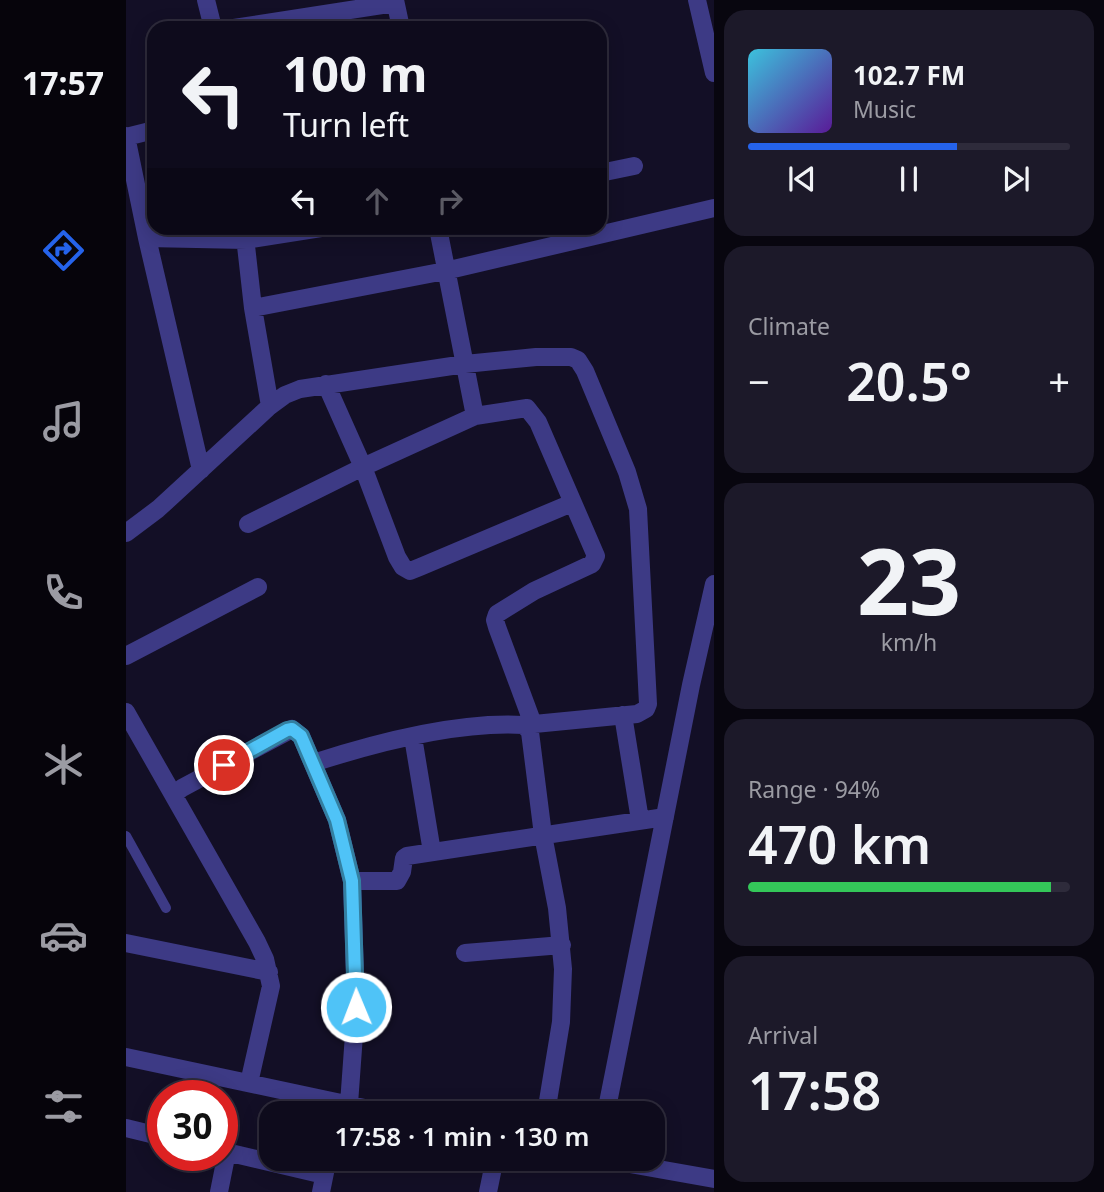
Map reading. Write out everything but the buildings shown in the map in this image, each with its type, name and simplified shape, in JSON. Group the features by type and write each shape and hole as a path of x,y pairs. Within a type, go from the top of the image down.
{"street":[{"path":"206,0 211,21"},
{"path":"697,0 714,73"},
{"path":"277,21 395,2 399,21"},
{"path":"147,132 126,136 201,470"},
{"path":"607,172 634,166"},
{"path":"607,233 714,208"},
{"path":"147,238 220,235"},
{"path":"245,235 253,307 270,406"},
{"path":"439,235 475,416"},
{"path":"253,307 445,271 599,235"},
{"path":"126,533 158,509 270,406 285,395 300,389 465,363 536,357 571,357 578,360 627,472 640,521 648,704 643,712 437,732 313,763"},
{"path":"326,384 363,467 402,567 410,570 572,503"},
{"path":"248,524 475,416 527,408 538,422 596,556 592,564 534,591 501,611 495,620 533,740 543,835 562,945 561,1022 548,1101"},
{"path":"608,1101 714,584"},
{"path":"126,656 258,587"},
{"path":"126,712 257,942 270,972 271,986 249,1083"},
{"path":"623,715 640,820"},
{"path":"175,798 182,788 287,730 292,729 301,736 337,820 352,881 356,1007 343,1101"},
{"path":"412,737 432,852"},
{"path":"352,881 397,881 402,872 404,858 432,852 665,817"},
{"path":"126,943 270,972"},
{"path":"465,953 562,945"},
{"path":"126,1057 322,1101"},
{"path":"126,1128 147,1133"},
{"path":"238,1155 324,1175"},
{"path":"219,1192 222,1171"},
{"path":"488,1192 492,1171"},
{"path":"665,1171 714,1179"}],"lane":[{"path":"126,836 166,908"}],"route":[{"path":"224,765 287,730 292,729 301,736 337,820 352,881 356,1007"}]}
